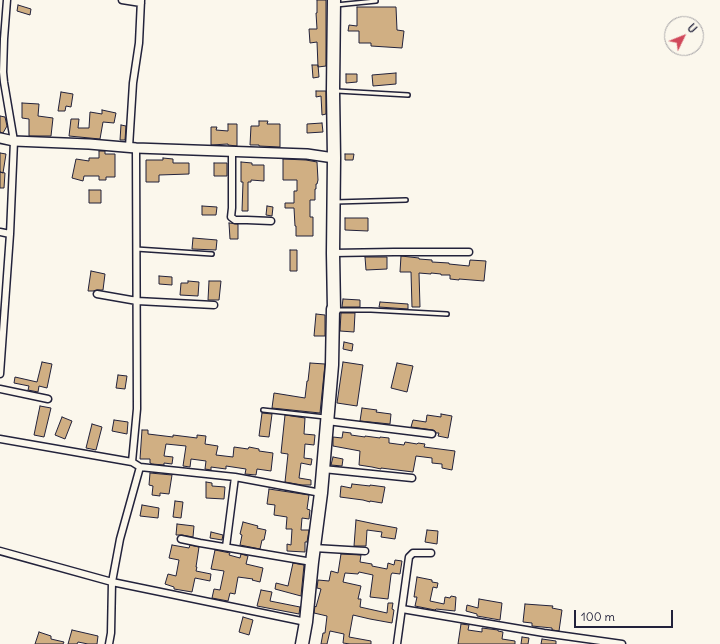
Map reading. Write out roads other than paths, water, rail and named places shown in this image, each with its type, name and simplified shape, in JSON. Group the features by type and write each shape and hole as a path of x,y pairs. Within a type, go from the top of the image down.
{"highway":[{"path":"302,644 306,622 321,493 332,365 333,309 334,310 334,2"}],"street":[{"path":"0,374 1,335 10,234 14,141 3,91 3,24 7,0"},
{"path":"122,0 141,3 133,83 137,301 137,409 132,462"},
{"path":"0,138 14,141 232,152 307,154 334,158"},
{"path":"232,152 231,218 235,220 271,221"},
{"path":"0,232 10,234"},
{"path":"333,253 469,252"},
{"path":"97,294 137,301 214,305"},
{"path":"0,389 48,399"},
{"path":"327,419 432,434"},
{"path":"0,439 132,462 140,467 235,477 321,493"},
{"path":"109,644 111,633 112,582 120,538 140,467"},
{"path":"322,469 412,478"},
{"path":"226,547 235,477"},
{"path":"182,539 312,562"},
{"path":"314,548 365,551"},
{"path":"0,552 112,582 306,622"},
{"path":"397,644 409,557 413,553 431,553"},
{"path":"402,609 544,633 622,644"}],"lane":[{"path":"334,2 376,1"},
{"path":"333,91 408,95"},
{"path":"334,202 406,200"},
{"path":"136,249 212,254"},
{"path":"334,310 371,310 447,314"},
{"path":"263,410 327,419"}]}
